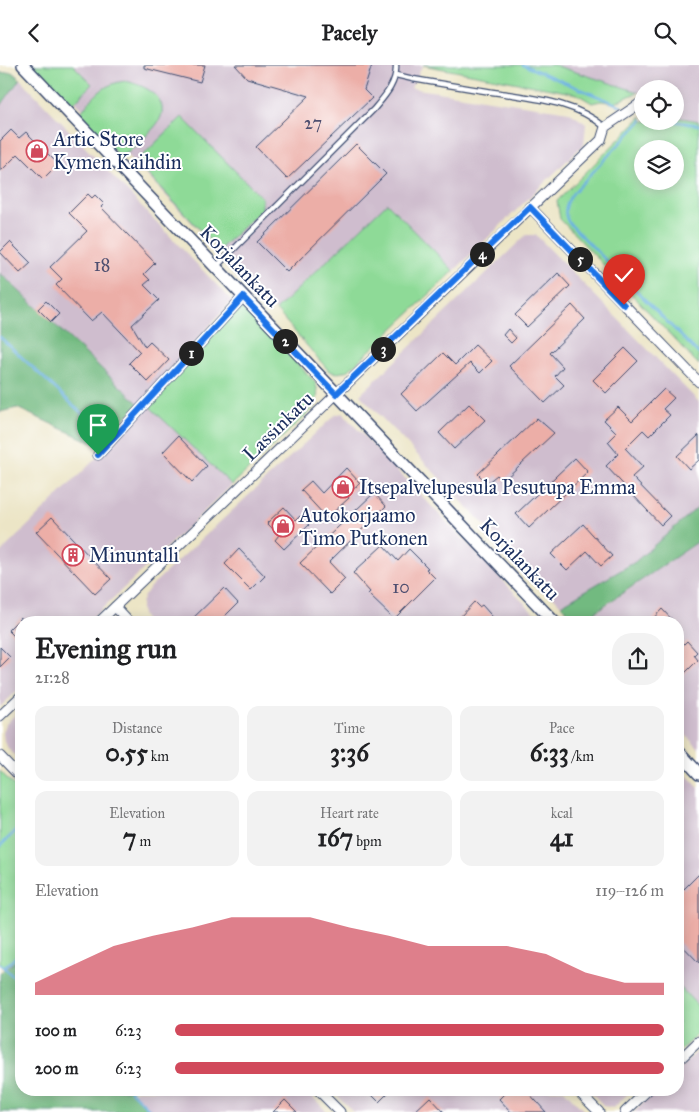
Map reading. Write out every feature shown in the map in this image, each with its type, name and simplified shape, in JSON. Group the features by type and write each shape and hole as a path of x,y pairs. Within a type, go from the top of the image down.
{"street":[{"name":"Korjalankatu","path":"22,65 548,616"},
{"path":"605,127 634,107"},
{"name":"Lassinkatu","path":"105,616 601,140 605,127"},
{"path":"530,207 699,382"},
{"path":"98,455 243,297"},
{"path":"115,607 123,616"},
{"path":"0,716 15,701"},
{"path":"0,756 15,772"},
{"path":"684,758 699,774"},
{"path":"684,1055 699,1041"},
{"path":"324,1096 340,1112"},
{"path":"583,1096 599,1112"},
{"path":"625,1112 642,1096"}],"lane":[{"path":"216,268 374,109 390,89 396,75 396,65"},
{"path":"396,75 550,102 584,112 605,127"}],"shaded area":[{"path":"40,65 423,65 411,88 569,112 586,124 584,144 454,271 387,203 276,310"},
{"path":"554,65 699,65 699,121 684,118 684,80 634,80 634,91"},
{"path":"20,79 232,301 139,404 0,273 0,107"},
{"path":"526,235 536,235 699,402 699,506 635,562 561,605 360,395"},
{"path":"149,406 232,485 94,616 15,616 15,693 0,707 0,553"},
{"path":"342,413 537,616 143,616 141,603 150,587 335,415"},
{"path":"699,541 699,749 684,733 684,616 590,616"},
{"path":"15,715 15,756 4,741 3,733 6,724"},
{"path":"684,772 699,788 699,1027 684,1042"},
{"path":"699,1050 699,1112 634,1112 651,1096 684,1096 684,1064"},
{"path":"136,1096 312,1096 327,1112 152,1112"},
{"path":"338,1096 570,1096 585,1112 353,1112"},
{"path":"595,1096 626,1096 613,1108 604,1106"}],"green space":[{"path":"31,65 73,65 92,84 71,106"},
{"path":"423,65 554,65 634,91 634,94 615,103 601,101 592,103 577,94"},
{"path":"12,72 20,79 0,107 0,73"},
{"path":"125,81 140,85 154,93 162,105 162,113 159,121 149,133 129,152 118,155 81,117 80,113 104,88"},
{"path":"182,117 262,198 262,209 219,250 136,162"},
{"path":"684,118 699,121 699,365 560,219 557,201 634,124 634,130 684,130"},
{"path":"387,203 454,271 350,369 335,373 329,371 276,310"},
{"path":"0,273 139,404 97,445 17,408 0,412"},
{"path":"237,308 244,308 315,382 318,395 314,407 232,485 149,406"},
{"path":"699,506 699,541 589,616 572,616 561,605 635,562"},
{"path":"0,771 15,787 15,962 4,968 0,964"},
{"path":"15,962 15,1096 136,1096 152,1112 0,1112 0,973"},
{"path":"684,991 699,1007 699,1033 684,1047"}],"building":[{"path":"144,65 205,65 200,82 144,68"},
{"path":"235,65 372,65 364,90 372,98 287,179 256,147 309,96 247,78"},
{"path":"11,130 19,138 26,132 58,164 43,179 18,154 0,172 0,141"},
{"path":"356,144 386,174 287,272 257,242"},
{"path":"88,194 92,198 95,195 104,204 101,207 155,263 144,274 150,280 144,285 159,300 132,325 145,347 150,342 169,360 148,382 129,363 140,352 102,312 91,321 56,285 62,279 50,267 87,231 69,213"},
{"path":"10,242 31,263 20,273 0,252"},
{"path":"558,273 570,286 527,327 515,315"},
{"path":"46,301 59,314 51,322 38,309"},
{"path":"572,305 585,319 550,353 563,367 555,376 564,385 545,403 509,366"},
{"path":"508,329 516,338 511,343 503,335"},
{"path":"475,345 492,361 480,373 470,363 417,411 401,394 443,353 455,365"},
{"path":"625,348 638,361 606,393 593,380"},
{"path":"664,389 674,398 663,409 670,415 649,436 643,430 625,448 643,467 632,477 670,516 661,525 606,466 618,454 608,442 617,433 604,420 618,407 632,421"},
{"path":"469,404 485,420 454,449 439,433"},
{"path":"537,418 554,433 503,481 497,475 487,483 478,474"},
{"path":"699,435 699,460 689,469 677,456"},
{"path":"178,436 207,466 192,482 163,452"},
{"path":"575,458 588,472 529,528 516,514"},
{"path":"346,468 360,483 347,495 349,498 327,518 301,490 311,481 322,493"},
{"path":"374,493 386,506 329,562 345,579 330,594 300,563"},
{"path":"284,507 296,520 300,516 309,525 284,549 275,540 279,535 267,523"},
{"name":"Minuntalli","path":"52,517 111,579 95,594 36,532"},
{"path":"583,524 612,556 601,566 587,551 567,570 551,554"},
{"path":"383,545 398,561 409,549 435,578 397,616 391,616 368,594 370,592 353,573"},
{"path":"239,549 265,576 251,590 225,564"},
{"path":"224,588 238,603 225,616 195,616"},
{"path":"474,602 479,607 482,605 492,616 461,616"},
{"path":"662,609 668,616 656,616"},
{"path":"15,623 15,637 8,630"},
{"path":"687,641 697,652 694,655 698,660 684,674 684,644"},
{"path":"0,647 10,657 0,667"},
{"path":"699,874 699,963 684,947 684,889"},
{"path":"373,1096 385,1096 379,1102"},
{"path":"502,1096 531,1096 546,1112 511,1112 499,1099"},
{"path":"430,1097 444,1112 414,1112"},
{"path":"285,1100 297,1112 273,1112"}],"waterway":[{"path":"523,65 621,106"},
{"path":"684,123 699,125"},
{"path":"634,128 573,193 568,200 565,211 567,219 699,354"},
{"path":"0,337 104,434"},
{"path":"0,846 15,832"},
{"path":"4,968 15,958"},
{"path":"0,964 15,978"},
{"path":"136,1096 152,1112"}],"place":[{"name":"Artic Store Kymen Kaihdin","path":"37,151"},
{"name":"Itsepalvelupesula Pesutupa Emma","path":"343,487"},
{"name":"Autokorjaamo Timo Putkonen","path":"283,526"},
{"name":"Minuntalli","path":"73,555"}],"route":[{"path":"98,455 243,297 336,394 530,207 624,305"}]}
